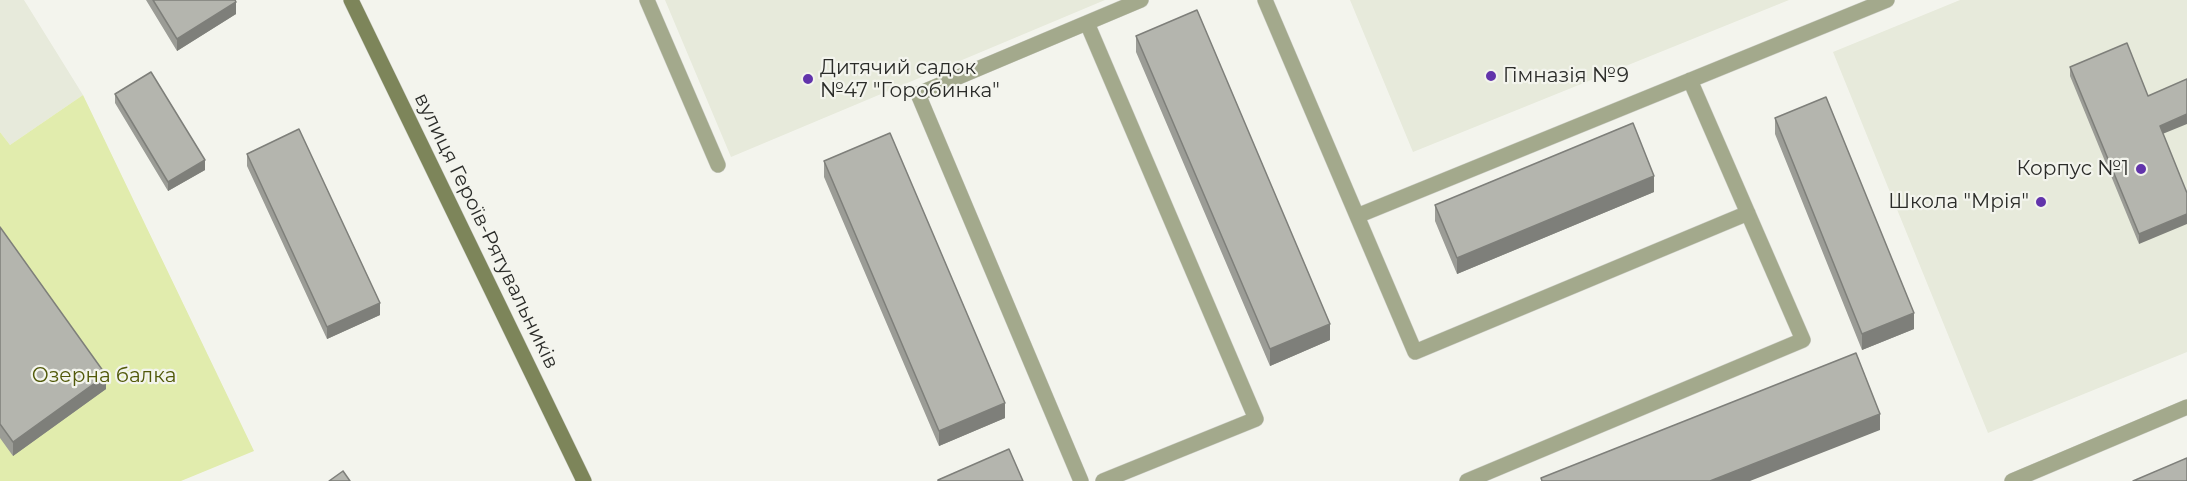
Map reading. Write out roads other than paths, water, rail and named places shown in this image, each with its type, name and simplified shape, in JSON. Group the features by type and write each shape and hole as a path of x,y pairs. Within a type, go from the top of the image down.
{"main road":[{"name":"вулиця Героїв-Рятувальників","path":"351,0 584,481"}],"lane":[{"path":"647,0 718,165"},
{"path":"1081,481 918,94 1141,0"},
{"path":"1265,0 1415,352 1748,213"},
{"path":"1357,216 1887,0"},
{"path":"1087,23 1256,419 1103,481"},
{"path":"1467,481 1803,340 1690,80"},
{"path":"2012,481 2187,407"}],"place":[{"name":"Гімназія №9","path":"1491,76"},
{"name":"Дитячий садок №47 \"Горобинка\"","path":"808,79"},
{"name":"Корпус №1","path":"2141,169"},
{"name":"Школа \"Мрія\"","path":"2041,202"}],"park label":[{"name":"Озерна балка","path":"104,376"}]}
